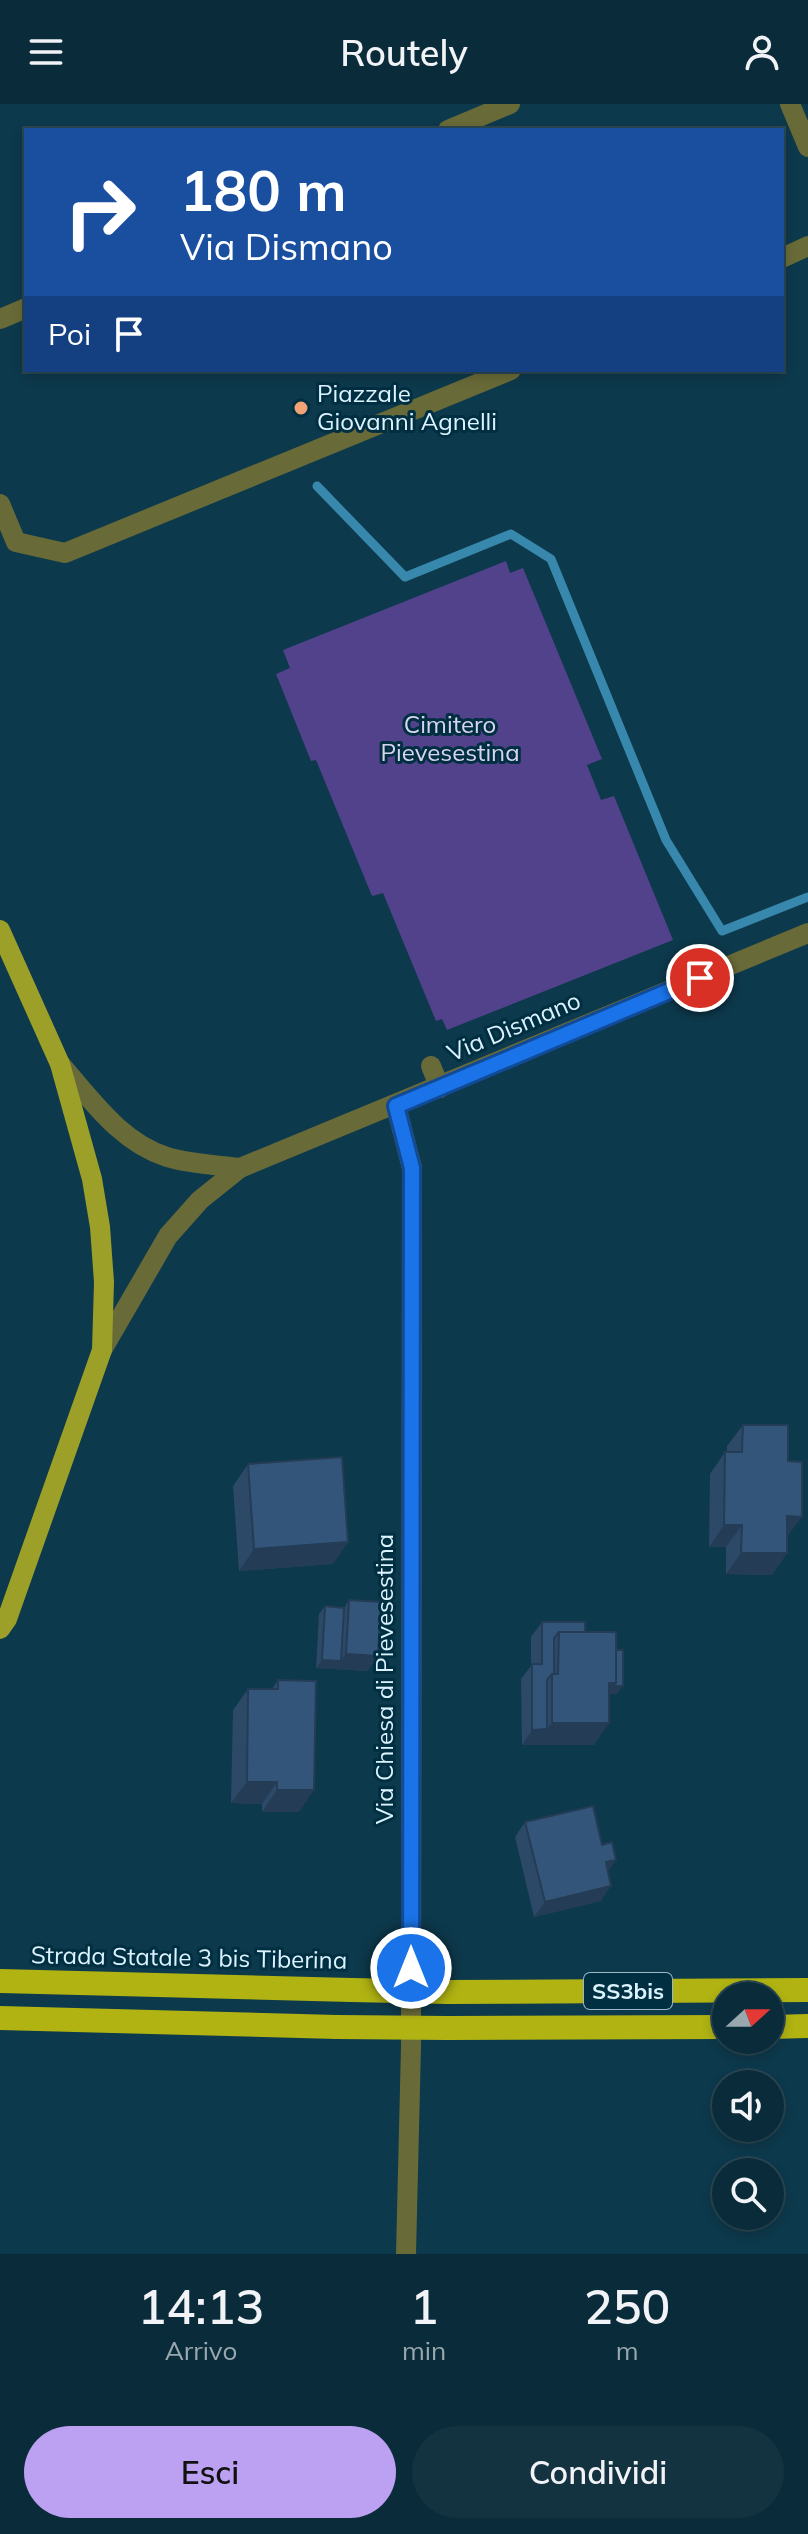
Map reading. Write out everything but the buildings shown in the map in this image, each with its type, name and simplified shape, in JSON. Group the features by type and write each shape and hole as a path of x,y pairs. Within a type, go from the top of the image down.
{"highway":[{"name":"Strada Statale 3 bis Tiberina","path":"0,1981 448,1992 808,1990"},
{"name":"SS3bis","path":"0,2018 337,2027 712,2027"},
{"path":"784,2027 808,2026"}],"main road":[{"path":"0,930 60,1064 92,1179 104,1282 102,1350 0,1639"}],"street":[{"path":"457,128 510,104"},
{"path":"790,104 808,147"},
{"path":"784,257 808,246"},
{"path":"0,319 24,309"},
{"path":"0,504 16,542 65,553 506,372"},
{"name":"Via Dismano","path":"102,1350 168,1236 200,1200 240,1168 440,1088 808,933"},
{"path":"60,1064 112,1124 140,1145 167,1157 240,1168"},
{"path":"431,1066 440,1088"},
{"name":"Via Chiesa di Pievesestina","path":"396,1106 412,1168 411,2015 406,2254"}],"green space":[{"name":"Cimitero Pievesestina","path":"506,561 510,573 523,568 602,759 587,765 601,800 614,796 673,940 447,1030 442,1019 436,1021 383,893 372,896 316,760 311,761 276,674 290,668 283,650"}],"waterway":[{"path":"317,486 405,577 511,534 551,559 666,840 722,931 808,897"}],"place":[{"name":"Piazzale Giovanni Agnelli","path":"301,408"}],"route":[{"path":"411,1968 412,1168 396,1106 700,978"}]}
